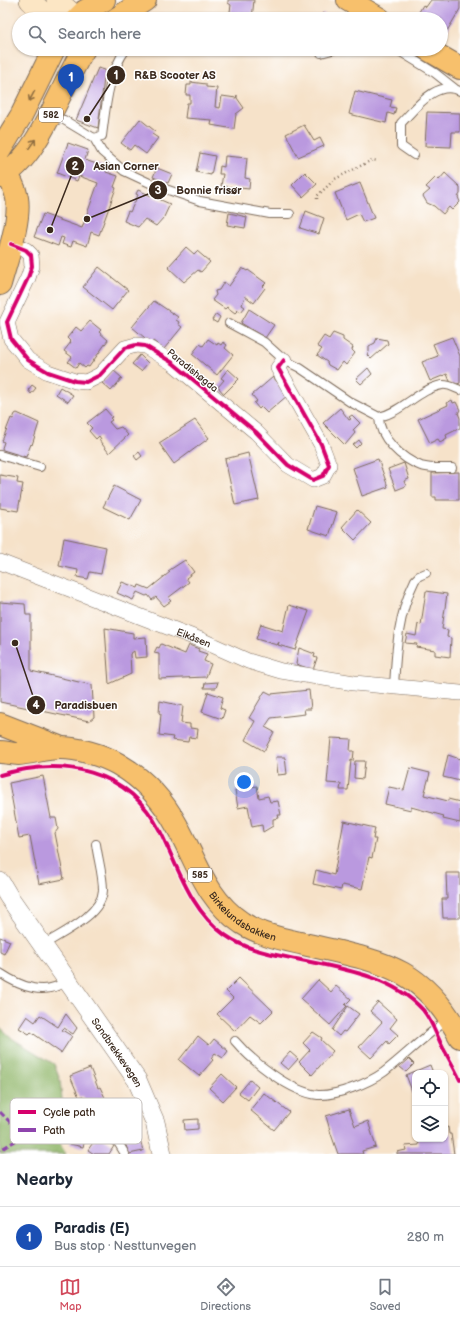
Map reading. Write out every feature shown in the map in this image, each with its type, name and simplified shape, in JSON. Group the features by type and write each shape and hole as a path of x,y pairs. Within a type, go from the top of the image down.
{"main road":[{"path":"19,0 25,12"},
{"path":"30,0 42,12"},
{"path":"57,0 73,12"},
{"path":"87,12 104,0"},
{"path":"126,12 144,0"},
{"path":"348,0 368,12"},
{"name":"582","path":"0,150 21,116 48,56"},
{"name":"582","path":"2,172 26,154 49,118 80,56"},
{"path":"433,56 458,83"},
{"path":"0,284 11,244 17,214 17,199 2,172"},
{"path":"0,724 60,748"},
{"path":"0,752 17,754 60,748"},
{"name":"Birkelundsbakken","path":"60,748 87,752 104,758 118,764 144,782 163,802 174,820 201,878 211,894 238,920 261,933 371,960 399,971 429,990 455,1028"}],"street":[{"name":"Paradishøgda","path":"11,244 26,250 31,256 32,266 28,278 7,322 11,339 28,360 48,372 75,381 86,382 100,374 125,348 136,345 145,346 174,363 256,432 288,465 313,480 323,476 329,465 321,444 278,368 284,360"},
{"name":"Eikåsen","path":"0,562 187,634 248,661 288,672 354,684 460,693"},
{"name":"Sandbrekkevegen","path":"0,882 138,1080 155,1122 162,1154"}],"lane":[{"path":"94,138 102,136 106,101 114,71 122,56"},
{"path":"407,56 440,77 458,83"},
{"path":"414,156 401,146 401,123 426,96 458,83"},
{"path":"49,118 64,120 94,138 102,152 124,171 154,185 200,201 270,214 290,214"},
{"path":"229,323 264,342 284,360 300,368 350,402 379,417 397,411 428,390 441,385 460,390"},
{"path":"379,417 378,425 384,435 407,459 422,466 452,468"},
{"path":"0,455 40,467"},
{"path":"394,687 396,656 402,614 415,580 426,573"},
{"path":"43,945 91,914 98,906 103,888 96,844"},
{"path":"0,974 24,987 39,990 61,985 68,980"},
{"name":"Birkelundsbakken","path":"235,1040 250,1057 287,1084 301,1091 318,1095 330,1094 351,1088 383,1073 422,1038 455,1028"},
{"path":"119,1144 125,1154"}],"path":[{"path":"318,199 318,196 335,179 372,160 378,161"}],"green space":[{"path":"0,1027 13,1039 54,1064 60,1080 62,1098 10,1098 10,1144 61,1144 66,1154 0,1154"}],"building":[{"path":"228,0 254,0 253,12 230,12 231,5 228,3"},
{"path":"431,0 460,0 460,9 448,29 448,12 419,12 423,5 426,7"},
{"path":"98,68 105,70 98,128 76,120"},
{"path":"191,82 206,84 206,87 217,88 215,107 220,108 222,96 236,98 237,95 237,98 244,108 236,114 234,129 211,125 212,120 185,118 187,103 190,103 190,95 186,95 187,85 191,85"},
{"path":"355,91 392,100 390,107 396,108 394,115 388,113 386,123 349,114"},
{"path":"427,112 460,113 460,132 452,132 451,147 425,146"},
{"path":"140,119 155,131 152,134 158,138 146,154 134,145 130,150 121,143"},
{"path":"304,125 314,141 320,138 324,146 298,157 286,134"},
{"path":"68,143 88,150 85,160 108,168 106,172 118,176 114,187 116,188 99,235 91,232 87,246 73,241 71,247 62,244 64,238 61,237 58,246 34,237 43,214 82,228 98,183 79,176 77,181 57,173"},
{"path":"200,153 215,156 211,175 196,172"},
{"path":"225,156 247,158 245,178 250,179 249,189 221,186 223,174 219,174 220,166 224,167"},
{"path":"157,168 172,174 168,183 153,177"},
{"path":"305,172 317,184 303,197 292,185"},
{"path":"445,173 460,187 460,194 458,197 460,202 452,210 449,207 443,214 434,206 427,203 423,196 430,190 426,187 436,177 439,180"},
{"path":"360,183 374,218 363,222 359,214 346,220 335,193"},
{"path":"138,190 170,204 164,217 156,226 145,219 138,227 124,221 128,211 130,212 138,195 136,194"},
{"path":"306,211 324,218 319,234 300,228"},
{"path":"229,213 247,217 245,228 227,225"},
{"path":"186,247 194,254 197,251 210,262 201,272 198,270 184,282 168,267"},
{"path":"99,267 128,290 112,310 83,287"},
{"path":"242,268 247,271 248,270 266,283 263,286 265,288 254,303 245,296 242,305 245,307 241,312 238,310 235,313 227,307 225,309 212,300 216,295 215,291 219,290 224,282 229,286"},
{"path":"154,301 178,317 176,320 182,327 164,349 153,341 151,343 132,327"},
{"path":"249,309 274,325 265,338 241,323"},
{"path":"216,314 220,317 217,323 212,320"},
{"path":"90,321 101,330 99,332 108,340 89,367 87,366 85,368 79,363 76,368 68,362 72,357 64,351 71,342 67,338 76,327 81,331"},
{"path":"333,333 343,337 343,340 353,347 352,350 355,353 346,365 343,362 337,370 328,365 327,362 317,355 322,349 317,346 324,336 329,339"},
{"path":"452,337 460,356 460,383 452,386 447,374 430,381 422,362 438,356 433,344"},
{"path":"377,338 387,340 388,344 371,359 367,355 369,352 369,346 375,343"},
{"path":"208,339 217,345 218,343 221,345 223,342 227,345 225,348 233,355 217,375 192,354 200,344 203,346"},
{"path":"140,355 148,363 141,371 132,364"},
{"path":"368,368 372,374 361,384 356,379"},
{"path":"228,369 239,379 224,394 218,387 224,380 221,378"},
{"path":"113,370 122,378 111,391 102,383"},
{"path":"273,377 288,395 267,413 261,407 259,409 254,403 257,401 252,395"},
{"path":"32,385 36,388 31,394 28,390"},
{"path":"60,387 73,395 68,402 56,394"},
{"path":"452,400 453,403 456,402 460,410 458,413 460,418 460,428 446,435 447,438 440,442 438,439 430,443 418,419 448,405 447,403"},
{"path":"340,408 349,420 351,419 349,417 352,415 360,423 353,430 355,433 345,445 323,423"},
{"path":"105,409 112,417 110,418 112,420 109,422 115,429 121,427 128,435 109,453 99,440 101,439 99,436 96,439 89,431 92,428 87,423"},
{"path":"17,413 39,423 32,445 31,444 26,457 3,450 2,448 4,442 2,441 11,418 13,419"},
{"path":"195,420 209,438 174,464 159,443"},
{"path":"359,440 361,443 356,448 353,445"},
{"path":"139,452 142,456 137,460 134,456"},
{"path":"248,453 259,500 235,505 225,459"},
{"path":"378,459 388,487 362,496 353,468"},
{"path":"404,463 409,479 404,481 406,486 396,490 388,469"},
{"path":"459,472 459,500 436,500 436,497 432,497 432,473"},
{"path":"0,475 18,478 17,483 23,484 18,511 0,508"},
{"path":"114,486 141,500 130,520 103,507"},
{"path":"315,506 337,512 329,536 308,529"},
{"path":"357,510 371,523 355,540 342,527"},
{"path":"64,538 106,547 101,574 90,572 88,579 77,577 78,570 59,566"},
{"path":"185,560 194,572 186,578 189,582 168,598 171,601 164,606 156,597 152,600 148,595 146,596 137,592 133,600 117,593 122,582 138,588 139,585 149,589 170,572 168,571"},
{"path":"426,591 447,594 442,629 448,630 447,637 451,638 450,657 435,655 435,650 416,647 417,644 405,643 407,634 416,636 418,624 421,625"},
{"path":"0,602 25,604 26,615 31,615 31,671 92,685 94,717 89,721 0,702"},
{"path":"289,605 309,611 295,650 278,645 279,642 277,645 256,639 261,624 283,631"},
{"path":"105,628 133,633 133,638 146,637 147,657 135,658 134,651 130,654 131,674 109,684"},
{"path":"161,644 185,654 189,645 199,649 198,651 207,654 204,661 211,664 206,677 159,679 159,654 154,653 157,647 159,648"},
{"path":"299,648 315,654 314,657 317,658 313,670 296,664"},
{"path":"218,682 216,688 204,688 205,683"},
{"path":"309,690 311,709 304,709 305,714 271,718 265,727 274,732 264,751 245,740 255,721 249,718 265,691 271,694"},
{"path":"208,692 223,697 220,708 225,710 222,719 202,712"},
{"path":"160,701 183,706 181,723 190,724 190,728 198,729 197,738 189,737 188,742 172,740 173,737 159,735 161,714 159,713"},
{"path":"331,738 351,739 350,751 354,751 353,761 351,760 348,790 340,790 341,784 327,783"},
{"path":"448,755 460,759 460,781 443,777"},
{"path":"276,757 285,757 287,774 278,775"},
{"path":"355,761 365,761 363,779 354,778"},
{"path":"410,768 430,773 424,795 448,801 448,799 460,802 460,823 443,819 444,816 411,807 411,810 385,804 389,787 404,790"},
{"path":"43,776 51,818 56,818 58,829 55,833 64,879 39,884 30,836 19,838 9,783"},
{"path":"257,786 259,798 268,796 270,802 278,801 281,815 278,815 279,818 273,819 273,826 263,832 262,825 252,827 248,806 238,808 235,790"},
{"path":"344,821 375,828 373,839 376,839 372,858 369,857 362,889 342,885 341,890 313,884 316,870 334,875"},
{"path":"446,873 460,873 460,918 443,918 442,899 447,899"},
{"path":"0,937 10,941 4,954 0,952"},
{"path":"239,978 273,1011 261,1023 250,1015 235,1031 217,1014 233,998 226,991"},
{"path":"318,980 331,992 336,986 351,999 345,1005 347,1006 330,1025 301,999"},
{"path":"378,1002 397,1019 390,1028 398,1035 389,1044 387,1041 371,1058 359,1047 382,1022 370,1011"},
{"path":"348,1006 359,1014 345,1032 343,1031 339,1036 332,1030"},
{"path":"66,1014 77,1028 73,1034 64,1028 62,1030 72,1036 61,1053 31,1032 29,1034 19,1028 27,1016 35,1022 40,1015 58,1027"},
{"path":"313,1032 322,1038 321,1040 333,1051 312,1075 299,1062 310,1050 303,1043"},
{"path":"198,1036 209,1045 214,1039 228,1051 223,1058 215,1053 211,1058 213,1060 199,1076 179,1060"},
{"path":"290,1052 298,1059 288,1070 280,1063"},
{"path":"409,1059 414,1064 406,1072 400,1067"},
{"path":"430,1065 432,1070 418,1070"},
{"path":"90,1068 98,1088 100,1087 105,1098 79,1097 70,1076"},
{"path":"412,1072 412,1091 406,1075"},
{"path":"222,1074 236,1087 223,1101 209,1088"},
{"path":"250,1080 258,1087 248,1100 239,1093"},
{"path":"264,1093 289,1112 274,1130 250,1110"},
{"path":"349,1109 355,1126 368,1121 376,1147 362,1151 363,1154 338,1154 331,1134 326,1116"},
{"path":"198,1119 198,1129 185,1130 184,1120"},
{"path":"448,1127 449,1134 451,1134 454,1154 397,1154 397,1152 406,1150 405,1146 419,1145 418,1142 448,1142"},
{"path":"70,1144 84,1144 83,1147"},
{"path":"92,1144 111,1144 114,1146 109,1154 94,1154 88,1150"},
{"path":"125,1144 141,1144 143,1151 129,1154"}],"marked path":[{"path":"0,1112 10,1122"},
{"path":"0,1150 10,1144"}],"cycle path":[{"path":"11,244 26,250 31,255 32,266 28,278 7,322 11,339 28,360 48,372 75,381 86,382 100,375 125,348 136,345 145,346 173,363 256,432 288,465 313,480 323,476 329,465 321,444 278,368 284,360"},
{"path":"0,775 47,767 69,768 91,773 112,781 130,793 146,810 160,831 179,873 194,901 213,925 233,940 250,948 347,970 381,981 396,989 410,998 426,1014 460,1080"}],"place":[{"name":"Paradis (E)","path":"71,97"},
{"name":"R&B Scooter AS","path":"87,119"},
{"name":"Bonnie frisør","path":"87,219"},
{"name":"Asian Corner","path":"50,230"},
{"name":"Paradisbuen","path":"15,643"}]}
